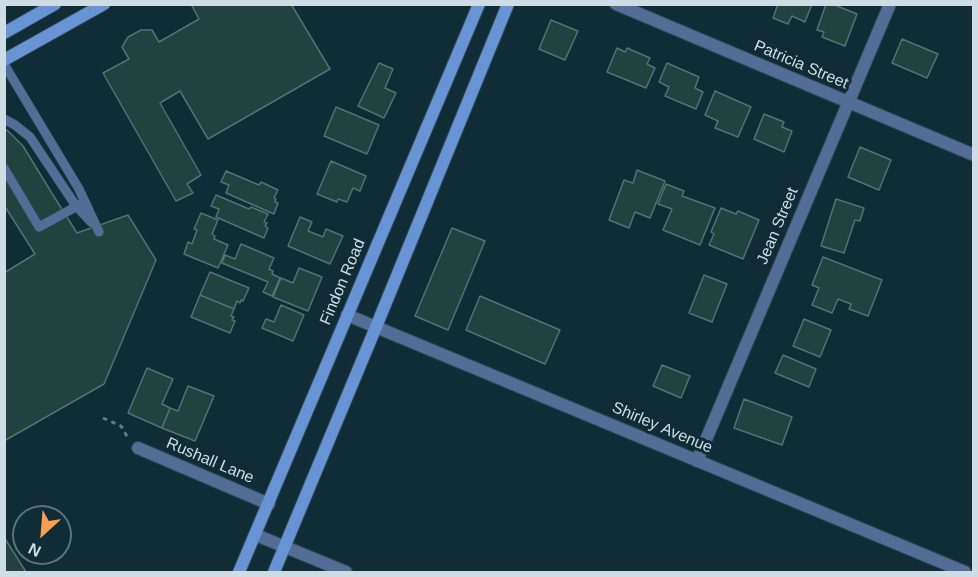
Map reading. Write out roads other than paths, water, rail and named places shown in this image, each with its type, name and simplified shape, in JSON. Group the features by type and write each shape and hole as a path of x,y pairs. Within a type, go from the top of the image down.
{"main road":[{"path":"4,33 55,4"},
{"path":"4,62 104,4"},
{"name":"Findon Road","path":"239,573 479,4"},
{"path":"274,573 508,4"}],"street":[{"name":"Patricia Street","path":"616,4 974,155"},
{"name":"Jean Street","path":"697,461 890,4"},
{"name":"Shirley Avenue","path":"347,315 958,571"},
{"name":"Rushall Lane","path":"138,448 268,504"},
{"path":"256,535 346,573"}],"lane":[{"path":"4,62 81,203"},
{"path":"4,119 30,137 81,203"},
{"path":"4,168 39,227 81,203"}]}
